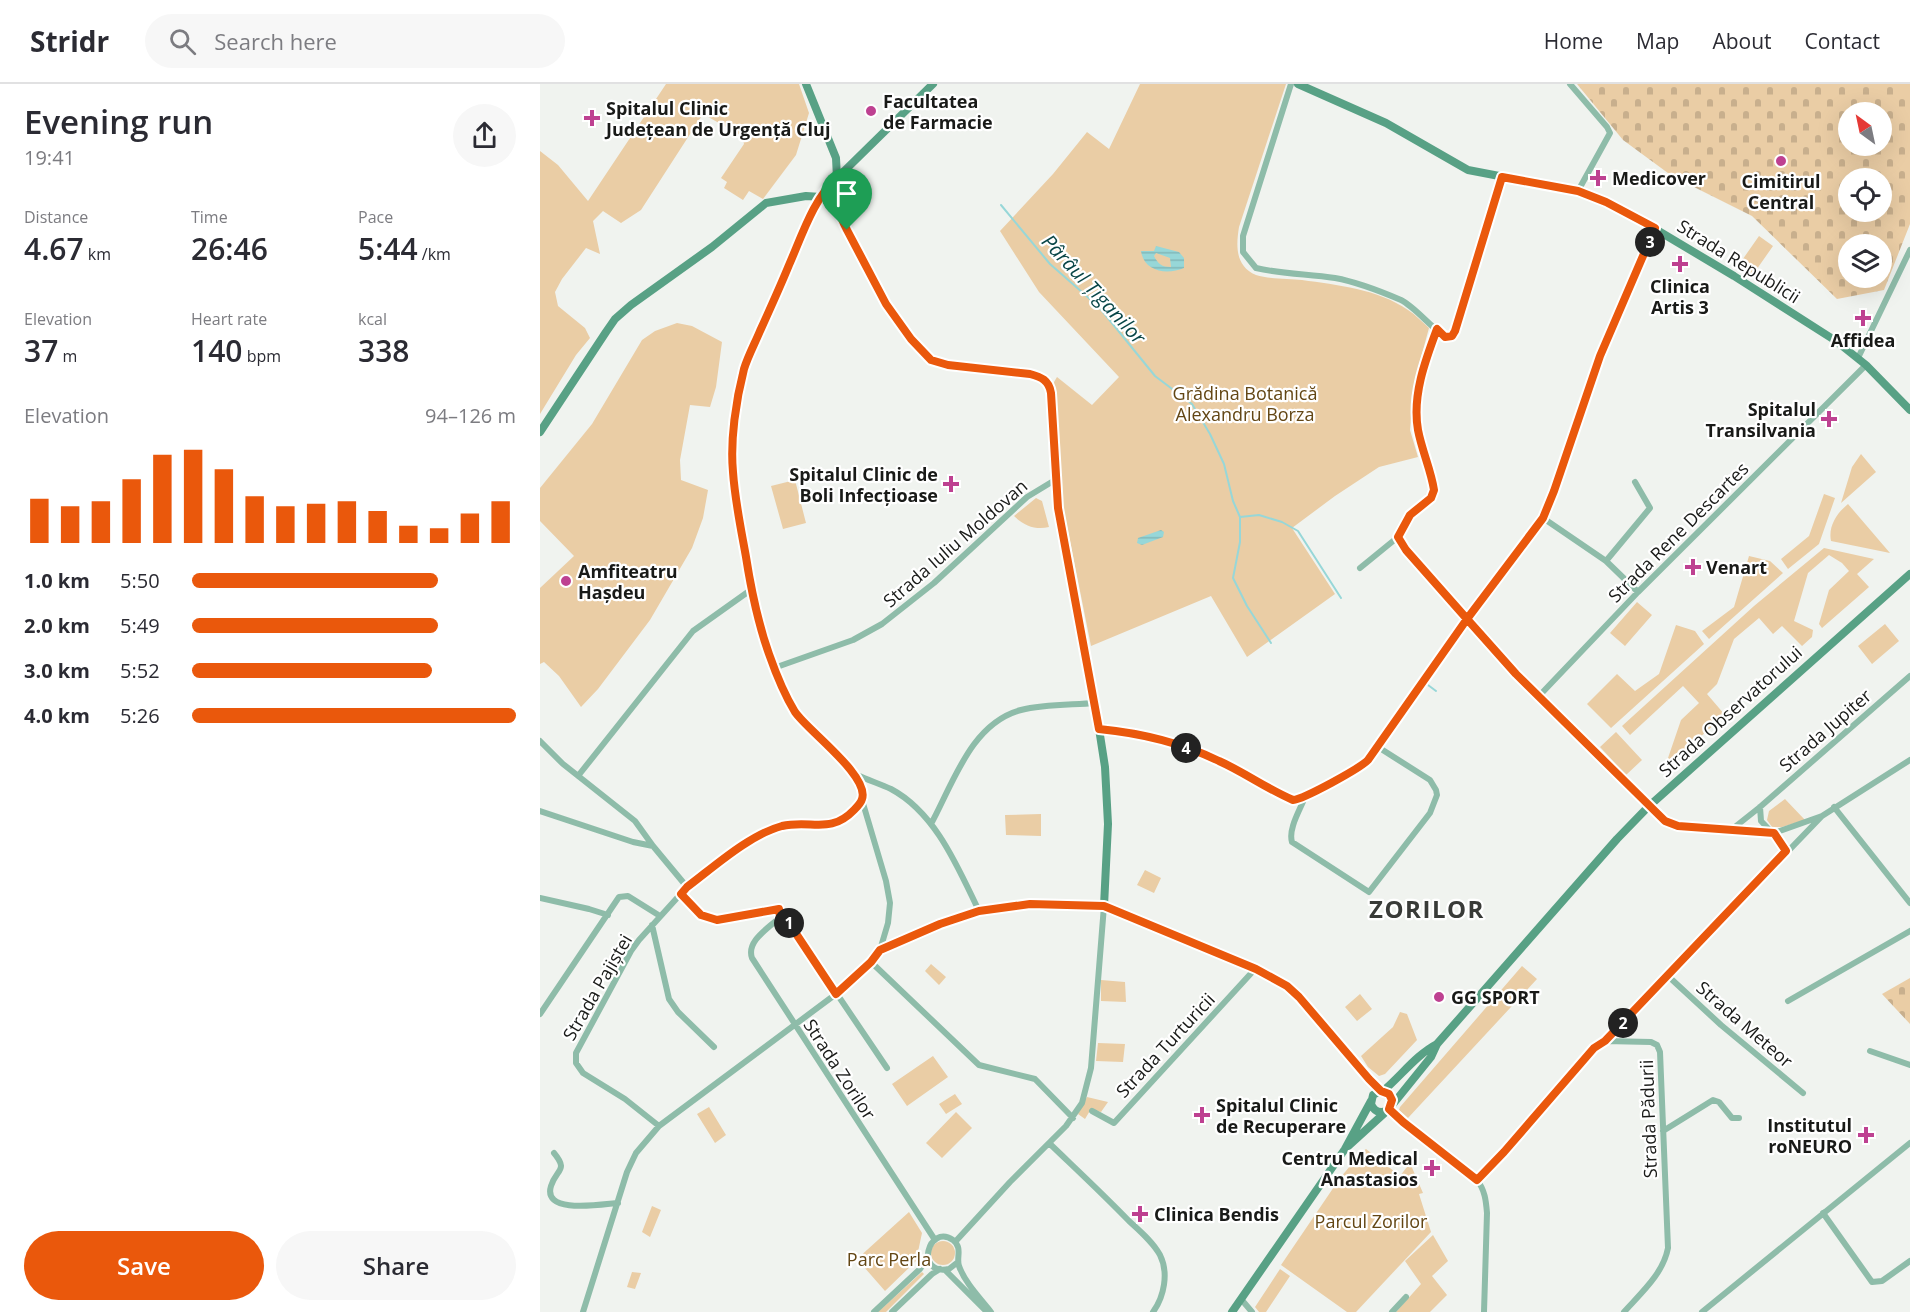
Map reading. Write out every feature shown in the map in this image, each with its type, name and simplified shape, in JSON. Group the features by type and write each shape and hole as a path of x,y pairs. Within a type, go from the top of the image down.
{"street":[{"path":"806,84 836,158 835,194 839,211 872,280 899,323 926,356 942,364 1030,374 1042,378 1048,384 1051,393 1055,480 1060,523 1105,767 1108,824 1104,906 1091,1068 1086,1093 1072,1118 955,1242"},
{"path":"933,84 837,178 821,197 748,358 740,390 732,470 735,500 752,589 768,651 784,691 796,712 857,775 892,790 931,824 957,865 979,911"},
{"path":"1291,84 1245,226 1242,244 1246,258 1256,268 1332,278 1368,287 1411,306 1445,337 1452,336 1502,177"},
{"name":"Strada Republicii","path":"1298,84 1386,123 1468,170 1578,191 1606,202 1655,228 1836,341 1866,365 1910,410"},
{"path":"1570,84 1610,133 1578,191"},
{"path":"540,432 615,319 631,305 712,247 766,203 806,196 821,197"},
{"path":"1099,729 1130,733 1184,747 1219,760 1287,797 1298,800 1356,770 1368,760 1467,619 1543,518 1600,356 1655,228"},
{"path":"1858,358 1910,250"},
{"path":"1360,568 1398,537 1410,515 1433,494 1433,485 1416,413 1420,382 1437,329"},
{"name":"Strada Rene Descartes","path":"1539,696 1638,592 1866,365"},
{"name":"Strada Iuliu Moldovan","path":"774,669 853,640 882,624 934,583 1027,497 1055,480"},
{"path":"1606,561 1650,508 1635,482"},
{"path":"1543,518 1606,561 1638,592"},
{"path":"1398,537 1406,550 1467,619 1539,696 1648,807 1665,821 1672,825 1774,833 1822,816"},
{"name":"Strada Observatorului","path":"1345,1149 1388,1109 1431,1057 1437,1044 1648,807 1910,574"},
{"path":"578,776 693,631 752,589"},
{"name":"Strada Jupiter","path":"1731,830 1910,676"},
{"path":"931,824 966,757 998,721 1029,709 1095,703"},
{"path":"540,741 552,755 635,821 687,887"},
{"path":"1305,797 1293,829 1292,842 1370,892 1430,813 1437,795 1437,790 1430,780 1378,747"},
{"path":"1477,1180 1594,1048 1605,1041 1822,816 1910,760"},
{"path":"583,1312 629,1164 644,1142 659,1126 738,1065 836,994 871,962 880,950 888,923 890,903 886,881 862,800 863,791 857,775"},
{"name":"Strada Pajiștei","path":"659,1126 625,1099 583,1073 576,1058 576,1053 625,961 639,940 687,887 758,835 781,826 801,823 826,825 835,823 852,812 862,800"},
{"path":"1760,807 1761,821 1774,833 1786,851"},
{"path":"1834,807 1910,903"},
{"path":"540,811 633,842 653,846"},
{"path":"681,894 701,915 717,920 776,909 780,912 780,917 787,920 887,1068"},
{"path":"540,1014 619,897 632,898 660,916"},
{"path":"540,898 608,915"},
{"path":"880,950 940,924 979,911 1030,904 1104,906 1256,969 1287,986 1372,1083 1390,1097 1388,1109"},
{"name":"Strada Zorilor","path":"780,917 754,942 750,952 752,958 935,1240"},
{"path":"652,925 669,999 678,1012 714,1047"},
{"path":"1788,1001 1910,931"},
{"path":"871,962 979,1065 1035,1079 1072,1118"},
{"name":"Strada Turturicii","path":"1092,1111 1114,1123 1256,969"},
{"name":"Strada Meteor","path":"1668,976 1721,1025 1803,1093"},
{"name":"Strada Pădurii","path":"1605,1041 1652,1042 1659,1047 1660,1052 1667,1254 1658,1273 1624,1312"},
{"name":"Strada Observatorului","path":"1382,1091 1426,1050 1437,1044"},
{"path":"1870,1052 1910,1065"},
{"path":"1365,1075 1371,1090 1374,1110 1380,1112 1388,1109"},
{"path":"1372,1083 1391,1084"},
{"path":"1371,1099 1374,1094 1382,1091"},
{"name":"Strada Observatorului","path":"1232,1312 1345,1149 1371,1099"},
{"path":"1663,1131 1713,1100 1719,1102 1732,1118 1739,1118"},
{"path":"1388,1109 1477,1180 1484,1192 1487,1214 1484,1312"},
{"path":"1049,1143 1119,1210 1159,1254 1165,1275 1160,1299 1153,1312"},
{"path":"1702,1312 1910,1143"},
{"path":"554,1153 561,1162 561,1168 551,1186 551,1196 555,1200 571,1207 618,1203"},
{"path":"1823,1213 1872,1282 1882,1281 1910,1261"},
{"path":"892,1312 932,1274 943,1270 952,1267 958,1262 960,1254 955,1242 945,1238 935,1240 928,1250 931,1264 943,1270 989,1312"},
{"path":"874,1312 920,1269 928,1257"},
{"path":"958,1262 966,1280 989,1312"},
{"path":"1392,1312 1406,1297"},
{"path":"1241,1299 1252,1312"}],"green space":[{"path":"666,84 799,84 809,113 796,155 763,199 749,191 743,200 724,188 727,182 721,178 744,144 742,136 703,114 641,210 621,223 603,211 593,221 600,254 586,248 555,292 558,306 585,328 590,338 576,355 540,414 540,151 558,165 588,201"},
{"name":"Grădina Botanică Alexandru Borza","path":"1140,84 1286,84 1239,227 1237,241 1241,261 1249,271 1256,275 1343,286 1384,297 1411,312 1429,328 1414,383 1410,430 1418,457 1379,467 1292,528 1335,594 1247,657 1211,596 1091,646 1062,501 1054,382 1057,377 1092,405 1119,377 1039,292 1000,231 1053,174 1087,132 1109,149"},
{"name":"Cimitirul Central","path":"1577,84 1910,84 1910,224 1892,270 1892,234 1838,234 1838,288 1885,288 1884,290 1837,299 1752,216 1672,176 1623,140"},
{"path":"1759,236 1773,246 1752,276 1738,266"},
{"path":"677,323 692,326 722,342 716,387 710,407 690,405 680,460 681,480 708,490 703,518 692,548 650,620 598,689 581,707 559,676 544,662 540,664 540,588 574,556 540,521 540,488 592,424 642,340 655,331"},
{"path":"1861,454 1876,472 1841,503 1852,467"},
{"path":"795,480 806,523 783,529 771,486"},
{"path":"1824,494 1835,498 1819,544 1788,569 1781,559 1809,536"},
{"path":"1036,498 1042,501 1049,527 1030,526 1014,516"},
{"path":"1848,504 1890,553 1831,541 1830,535 1834,520"},
{"path":"1824,548 1874,559 1857,574 1869,587 1822,628 1819,624 1829,590 1849,571 1842,563 1829,555 1808,573 1794,621 1813,630 1812,637 1802,646 1782,626 1773,634 1759,618 1734,639 1717,684 1707,694 1725,715 1672,762 1668,758 1681,720 1699,703 1683,686 1630,735 1622,726 1754,606"},
{"path":"1749,556 1770,561 1783,573 1709,639 1702,631 1734,607"},
{"path":"1637,602 1652,615 1625,646 1610,633"},
{"path":"1885,624 1899,641 1872,664 1858,646"},
{"path":"1676,625 1695,631 1704,644 1611,728 1587,704 1617,674 1635,691 1659,674"},
{"path":"1616,732 1642,760 1626,775 1600,747"},
{"path":"1785,799 1805,820 1782,827 1772,827 1767,820 1769,811"},
{"path":"1041,814 1041,836 1006,835 1005,815"},
{"path":"1145,870 1161,878 1154,893 1137,885"},
{"path":"931,964 946,977 939,985 925,971"},
{"path":"1522,966 1537,979 1408,1118 1399,1110 1400,1107"},
{"path":"1910,978 1910,1024 1882,994"},
{"path":"1101,980 1125,982 1126,1002 1101,1001"},
{"path":"1360,994 1372,1009 1357,1021 1345,1007"},
{"path":"1400,1012 1407,1014 1417,1040 1385,1074 1379,1076 1368,1067 1361,1056 1393,1027"},
{"path":"1098,1043 1125,1044 1123,1062 1096,1061"},
{"path":"933,1056 948,1077 907,1106 892,1084"},
{"path":"955,1094 962,1104 946,1114 939,1104"},
{"path":"1087,1097 1108,1102 1101,1112 1091,1109 1085,1119 1078,1114"},
{"path":"709,1107 726,1135 715,1143 697,1114"},
{"path":"956,1112 972,1128 942,1158 926,1143"},
{"name":"Parcul Zorilor","path":"1366,1149 1400,1176 1410,1163 1423,1193 1419,1194 1431,1232 1356,1312 1347,1312 1281,1265 1340,1178"},
{"path":"652,1206 661,1210 650,1237 642,1232"},
{"name":"Parc Perla","path":"909,1212 922,1233 916,1261 885,1291 857,1259"},
{"path":"1433,1235 1448,1261 1432,1276 1447,1295 1430,1312 1396,1312 1421,1284 1405,1261"},
{"path":"943,1241 948,1242 954,1248 954,1258 948,1264 943,1265 938,1264 932,1258 931,1253 932,1248 938,1242"},
{"path":"1280,1269 1290,1276 1266,1312 1259,1312 1255,1307"},
{"path":"632,1272 641,1273 635,1289 627,1287"},
{"path":"922,1272 924,1274 886,1312 878,1312"}],"water":[{"path":"1156,246 1179,252 1184,258 1184,268 1164,271 1151,267 1143,258 1141,251 1154,251","holes":["1156,253 1170,258 1171,267 1161,264 1154,256"]},
{"path":"1161,530 1164,532 1163,537 1142,545 1137,543 1138,538"}],"waterway":[{"name":"Pârâul Țiganilor","path":"1001,205 1050,264 1099,307 1155,376 1192,404 1224,464 1233,501 1240,517 1240,542 1233,578 1247,606 1271,643"},
{"path":"1240,517 1259,515 1282,522 1298,531 1341,598"},
{"path":"1424,682 1436,691"}],"place":[{"name":"Facultatea de Farmacie","path":"871,111"},
{"name":"Spitalul Clinic Județean de Urgență Cluj","path":"592,118"},
{"name":"Cimitirul Central","path":"1781,161"},
{"name":"Medicover","path":"1598,178"},
{"name":"Clinica Artis 3","path":"1680,264"},
{"name":"Affidea","path":"1863,318"},
{"name":"Spitalul Transilvania","path":"1829,419"},
{"name":"Spitalul Clinic de Boli Infecțioase","path":"951,484"},
{"name":"Venart","path":"1693,567"},
{"name":"Amfiteatru Hașdeu","path":"566,581"},
{"name":"GG SPORT","path":"1439,997"},
{"name":"Spitalul Clinic de Recuperare","path":"1202,1115"},
{"name":"Institutul roNEURO","path":"1866,1135"},
{"name":"Centru Medical Anastasios","path":"1432,1168"},
{"name":"Clinica Bendis","path":"1140,1214"}],"district":[{"name":"ZORILOR","path":"1427,908"}],"route":[{"path":"847,230 835,194 837,178 826,189 809,220 744,369 734,432 732,470 749,576 774,669 802,721 857,775 863,791 862,800 852,812 835,823 826,825 801,823 781,826 758,835 687,887 681,894 694,909 709,919 726,920 779,909 780,917 787,920 836,994 854,979 880,950 940,924 979,911 1030,904 1104,906 1256,969 1287,986 1369,1079 1381,1091 1389,1094 1392,1100 1389,1109 1477,1180 1594,1048 1605,1041 1786,851 1774,833 1678,826 1665,821 1648,807 1516,674 1467,619 1549,507 1600,356 1655,228 1606,202 1578,191 1502,177 1455,331 1448,338 1441,335 1437,329 1423,370 1416,413 1421,444 1434,490 1431,498 1417,507 1410,515 1398,537 1406,550 1467,619 1363,766 1298,800 1293,800 1219,760 1201,753 1137,734 1099,729 1060,523 1055,480 1051,393 1046,380 1030,374 948,365 931,360 911,339 879,294 847,230"}]}
